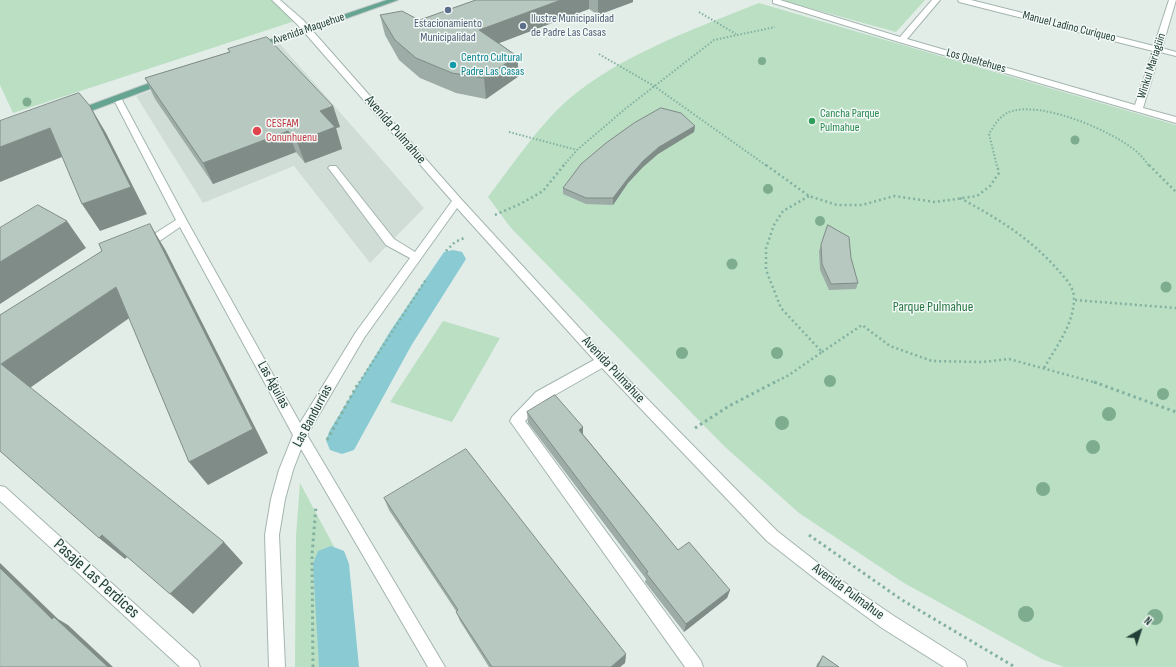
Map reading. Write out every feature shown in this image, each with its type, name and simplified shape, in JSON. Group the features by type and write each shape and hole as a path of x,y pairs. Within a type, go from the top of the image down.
{"main road":[{"name":"Avenida Maquehue","path":"251,49 394,0"},
{"path":"65,117 173,78"}],"street":[{"name":"Avenida Pulmahue","path":"276,0 307,29 457,201 603,361 772,536 827,579 888,622 959,667"},
{"path":"902,40 936,0"},
{"name":"Manuel Ladino Curiqueo","path":"962,0 1176,54"},
{"path":"1163,0 1173,5"},
{"name":"Los Queltehues","path":"776,1 902,40 1176,120"},
{"name":"Winkul Mariagüin","path":"1138,109 1173,5"},
{"name":"Las Águilas","path":"117,98 182,221 300,435 437,667"},
{"path":"333,168 390,242 405,252 417,257"},
{"name":"Las Bandurrias","path":"276,667 272,535 278,499 286,470 300,435 330,382 360,335 457,201"},
{"path":"137,251 182,221"},
{"path":"603,361 541,396 517,421 695,667"},
{"name":"Pasaje Las Perdices","path":"0,492 192,667"}],"path":[{"path":"699,12 736,35"},
{"path":"443,254 455,242 496,222 491,217 522,203 543,191 577,150 654,86 714,40 775,27"},
{"path":"564,32 571,37"},
{"path":"599,54 654,86 809,196 837,205 862,205 894,196 935,202 977,196 990,186 999,173 989,134 994,124 1009,112 1020,109 1035,108 1078,120 1108,134 1134,149 1176,192"},
{"path":"509,132 577,150"},
{"path":"809,196 783,212 774,225 766,248 766,270 781,308 822,352"},
{"path":"959,198 1000,220 1028,238 1070,283 1075,300 1068,325 1044,368"},
{"path":"313,667 312,555 322,449 353,392 430,273"},
{"path":"1075,300 1176,308"},
{"path":"677,439 705,420 790,374 806,361 862,325 890,346 932,361 982,362 1009,359 1093,382 1176,412"},
{"path":"689,422 700,433"},
{"path":"805,532 902,600 1015,667"}],"shaded area":[{"name":"CESFAM Conunhuenu","path":"280,44 424,208 370,263 294,166 203,203 136,96"}],"green space":[{"path":"0,0 276,0 298,20 13,113 0,85"},
{"path":"780,0 925,0 896,32"},
{"name":"Parque Pulmahue","path":"759,3 1176,125 1176,667 1064,667 1042,659 904,583 799,513 724,446 511,228 488,197 538,131 556,111 600,76 625,61 679,35"},
{"path":"443,321 500,338 452,422 390,402"},
{"path":"300,483 347,571 356,667 295,667 296,536"}],"building":[{"path":"476,0 561,0 479,30 517,56 484,78 452,73 416,58 395,40 380,15 402,11 419,20"},
{"path":"267,37 333,106 320,111 335,127 297,142 288,131 203,163 145,78 230,52 228,49"},
{"path":"79,93 90,106 131,187 82,204 50,128 0,147 0,121"},
{"path":"661,108 681,113 695,126 659,147 643,161 613,198 586,198 563,188 581,164 606,143 634,123"},
{"path":"38,205 67,221 0,262 0,228"},
{"path":"150,224 253,429 189,462 116,287 1,364 224,542 170,594 102,535 99,538 0,451 0,315 102,251 99,244"},
{"path":"828,225 849,237 851,258 858,283 831,284 822,264 821,245"},
{"path":"555,395 583,427 579,430 678,550 689,542 730,590 686,624 646,573 648,572 527,412"},
{"path":"466,449 626,654 611,667 492,667 456,612 458,610 384,498"},
{"path":"0,568 52,619 54,617 108,667 0,667"},
{"path":"823,656 839,667 818,667"}],"waterway":[{"path":"342,440 401,338 453,259"},
{"path":"331,564 339,667"}],"place":[{"name":"Estacionamiento Municipalidad","path":"448,10"},
{"name":"Ilustre Municipalidad de Padre Las Casas","path":"523,26"},
{"name":"Centro Cultural Padre Las Casas","path":"453,65"},
{"name":"Cancha Parque Pulmahue","path":"812,121"},
{"name":"CESFAM Conunhuenu","path":"257,131"}]}
